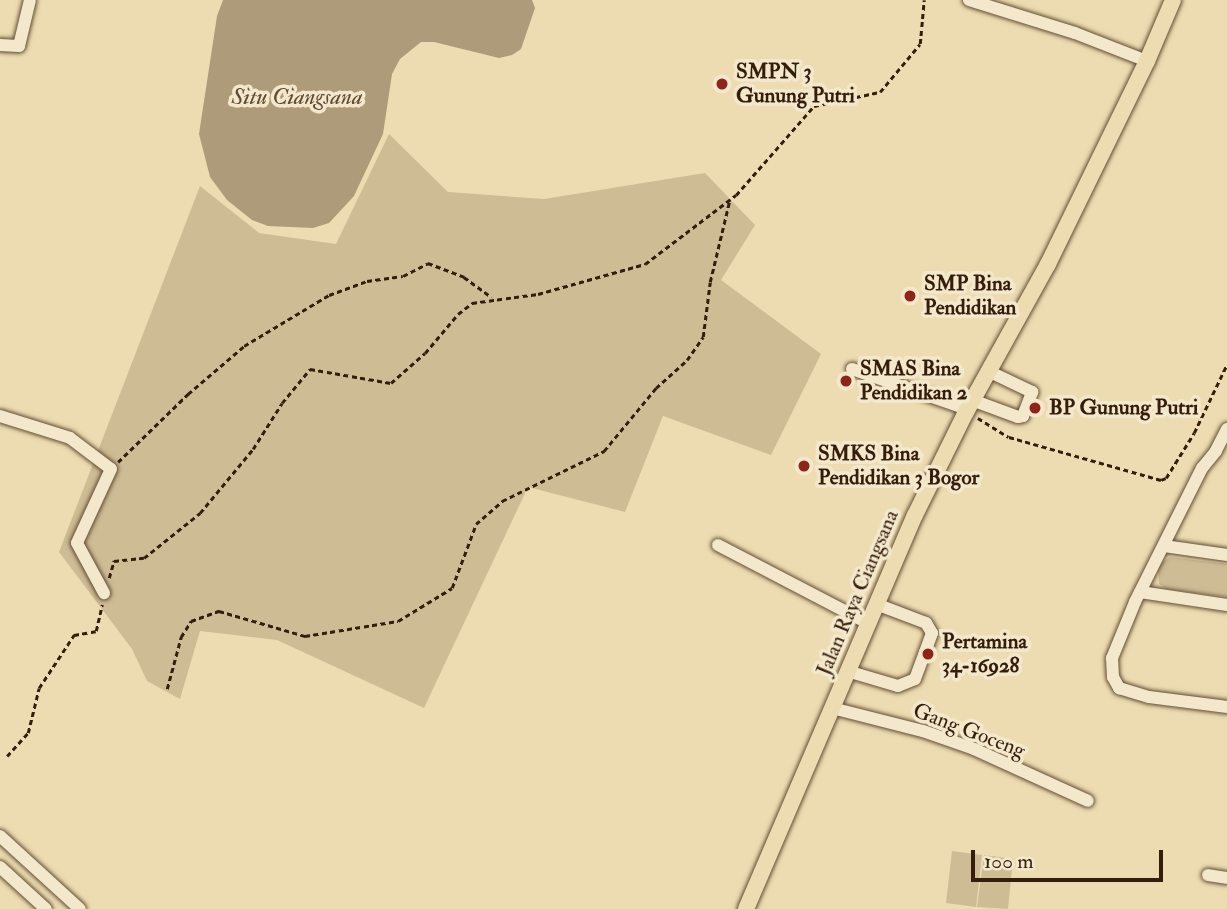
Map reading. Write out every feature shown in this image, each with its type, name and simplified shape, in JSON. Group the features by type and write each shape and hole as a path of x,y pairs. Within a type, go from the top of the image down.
{"main road":[{"name":"Jalan Raya Ciangsana","path":"746,909 876,604 968,407 1048,264 1147,61 1173,0"}],"street":[{"path":"0,46 19,46 30,0"},
{"path":"969,0 1075,33 1147,61"},
{"path":"852,369 968,407 1023,416 1032,392 988,372"},
{"path":"0,416 70,438 111,469 77,543 104,593"},
{"path":"1227,429 1222,453 1202,468 1140,592 1112,658 1113,677 1119,688 1149,697 1227,707"},
{"path":"718,545 868,623"},
{"path":"1164,546 1227,555"},
{"path":"1140,592 1227,605"},
{"path":"847,671 898,686 915,679 932,633 926,623 876,604"},
{"name":"Gang Goceng","path":"832,708 923,732 974,749 1088,801"},
{"path":"0,836 80,909"},
{"path":"0,867 46,909"},
{"path":"1208,875 1227,878"}],"path":[{"path":"7,756 28,733 39,688 74,635 96,631 114,561 144,558 200,513 253,449 282,403 310,369 391,383 425,353 458,314 472,303 493,298 538,294 645,264 730,200 814,106 880,92 920,44 924,0"},
{"path":"167,689 181,636 191,621 219,611 305,636 398,621 452,588 476,524 502,500 604,451 656,388 687,360 702,337 710,282 730,200"},
{"path":"111,469 188,394 244,346 329,295 367,281 403,276 428,263 464,277 493,298"},
{"path":"968,407 1009,437 1161,480 1166,478 1194,433 1227,364"}],"shaded area":[{"path":"389,134 448,192 544,199 705,173 755,225 721,280 821,354 771,455 663,416 625,512 528,487 424,708 277,640 200,631 180,699 147,681 132,649 59,552 200,186 259,233 336,244"},
{"path":"1170,557 1227,564 1227,597 1166,589 1159,584 1158,565"},
{"path":"952,851 982,855 976,907 946,903"},
{"path":"984,855 1013,859 1008,909 977,907"}],"water":[{"name":"Situ Ciangsana","path":"223,0 532,0 535,8 521,49 512,55 499,58 434,42 421,42 400,59 392,74 383,134 354,196 329,223 313,228 268,226 252,220 227,200 210,177 199,134 217,16"}],"place":[{"name":"SMPN 3 Gunung Putri","path":"722,84"},
{"name":"SMP Bina Pendidikan","path":"910,296"},
{"name":"SMAS Bina Pendidikan 2","path":"846,381"},
{"name":"BP Gunung Putri","path":"1035,408"},
{"name":"SMKS Bina Pendidikan 3 Bogor","path":"804,466"},
{"name":"Pertamina 34-16928","path":"928,654"}]}
